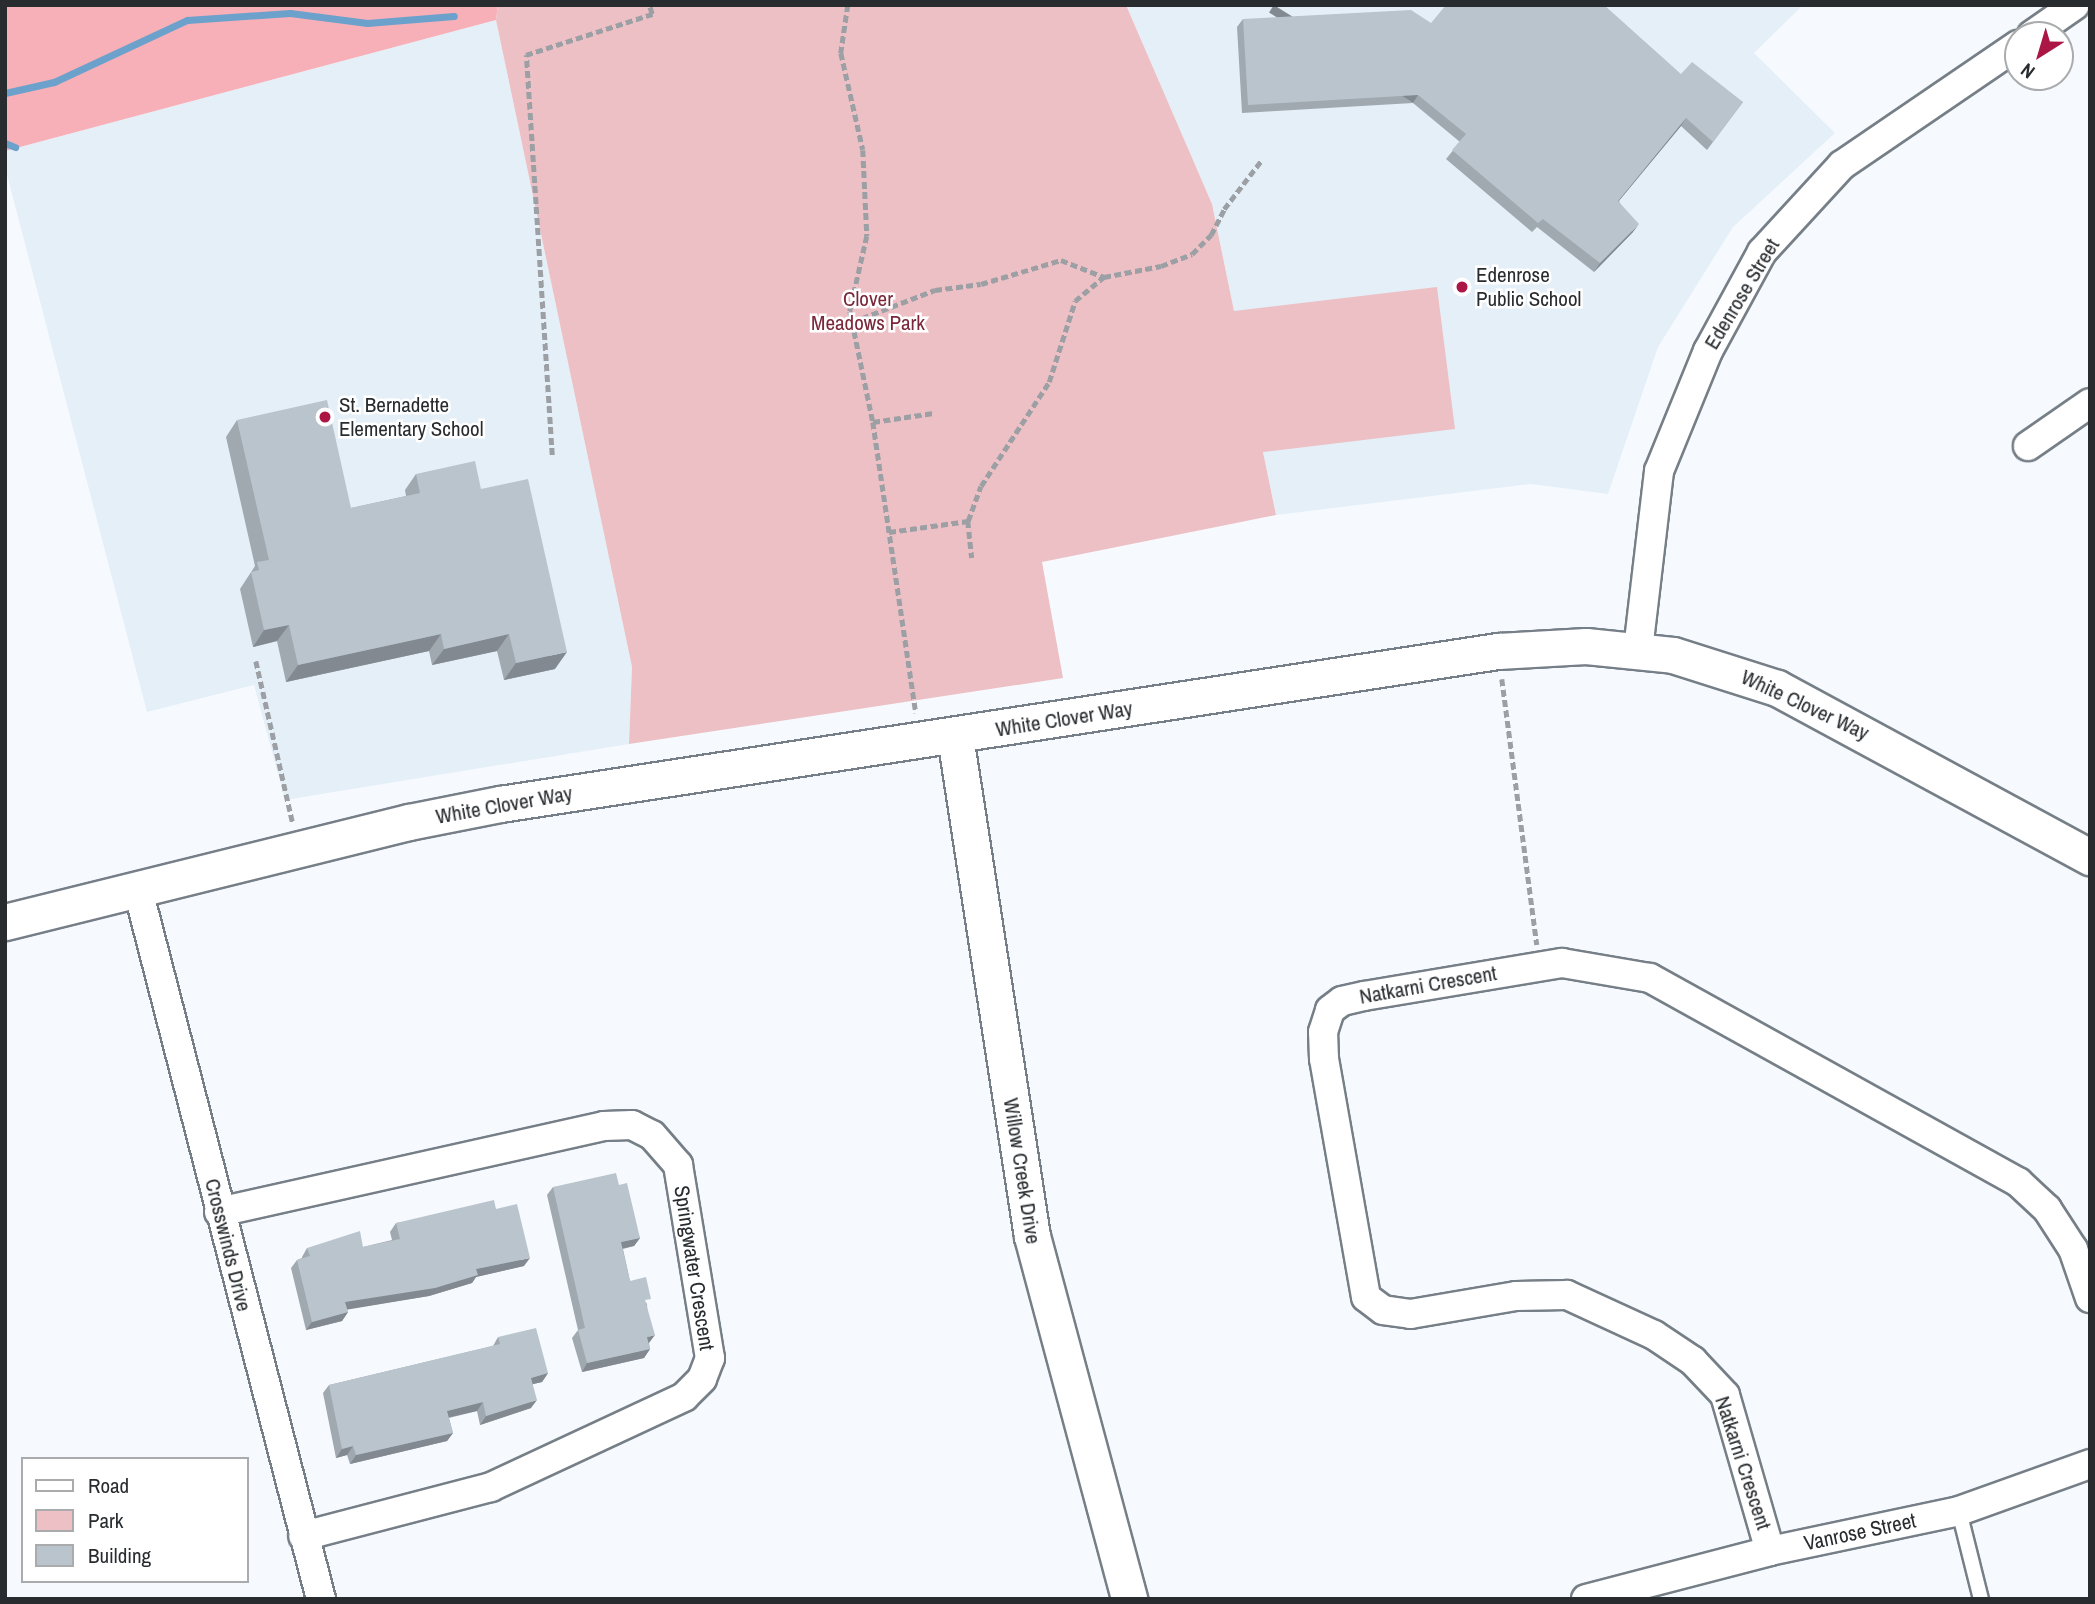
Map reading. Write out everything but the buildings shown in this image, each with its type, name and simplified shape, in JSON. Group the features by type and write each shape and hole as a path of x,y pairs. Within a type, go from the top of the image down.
{"street":[{"path":"2052,21 2075,5"},
{"name":"Edenrose Street","path":"1638,650 1659,471 1702,362 1762,252 1842,165 2004,55"},
{"path":"2028,446 2090,403"},
{"name":"White Clover Way","path":"5,922 299,849 525,800 1498,651 1586,646 1638,650 1687,659 1777,688 2090,857"},
{"name":"Willow Creek Drive","path":"955,736 1031,1236 1129,1599"},
{"name":"Crosswinds Drive","path":"138,890 321,1599"},
{"name":"Natkarni Crescent","path":"1770,1551 1725,1395 1693,1361 1654,1335 1567,1294 1516,1296 1411,1314 1383,1310 1366,1297 1324,1059 1323,1032 1330,1010 1342,1001 1364,996 1562,963 1650,978 2018,1182 2047,1209 2073,1249 2090,1298"},
{"name":"Springwater Crescent","path":"219,1212 604,1126 632,1125 652,1135 678,1165 709,1358 702,1379 684,1397 491,1487 303,1536"},
{"name":"Vanrose Street","path":"1586,1599 1770,1551 1959,1511 2090,1464"}],"lane":[{"path":"1959,1511 1981,1599"}],"path":[{"path":"552,456 526,55 652,14 649,5"},
{"path":"848,5 841,53 863,150 867,236 850,312 873,422 920,741"},
{"path":"972,558 968,521 981,486 1049,382 1075,301 1104,277 1161,266 1192,254 1211,235 1224,209 1261,161"},
{"path":"852,322 935,290 981,284 1061,260 1104,277"},
{"path":"873,422 933,413"},
{"path":"889,532 968,521"},
{"path":"1498,651 1540,966"},
{"path":"256,661 299,849"}],"shaded area":[{"path":"5,5 498,5 496,20 5,151"},
{"name":"Edenrose Public School","path":"1126,5 1803,5 1754,53 1835,133 1733,227 1658,347 1608,494 1531,484 1276,515 1212,204"},
{"name":"St. Bernadette Elementary School","path":"496,20 632,667 629,744 285,800 254,685 147,712 5,167 5,151"}],"green space":[{"name":"Clover Meadows Park","path":"498,5 1126,5 1212,204 1234,311 1437,287 1455,429 1263,452 1276,515 1042,562 1063,678 629,744 632,667 496,20"}],"waterway":[{"path":"5,93 54,82 187,20 290,13 367,23 454,16"},
{"path":"5,143 15,147"}],"place":[{"name":"Edenrose Public School","path":"1462,287"},
{"name":"St. Bernadette Elementary School","path":"325,417"}]}
